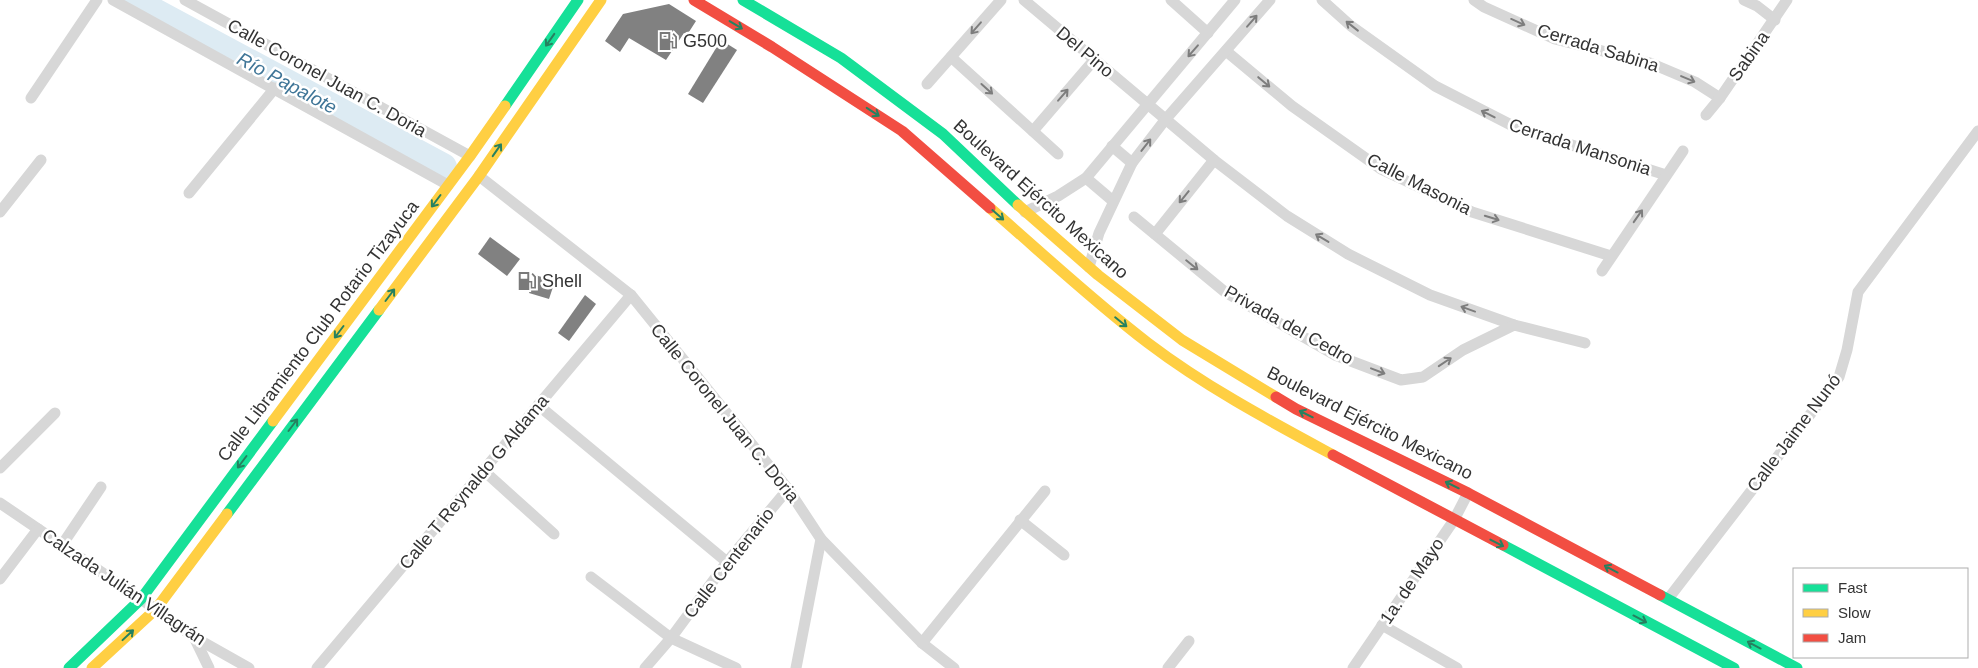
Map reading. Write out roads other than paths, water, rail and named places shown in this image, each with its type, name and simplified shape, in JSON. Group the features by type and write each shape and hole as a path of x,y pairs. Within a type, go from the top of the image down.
{"main road":[{"name":"Calle Libramiento Club Rotario Tizayuca","path":"69,668 141,599 470,156 578,0"},
{"name":"Calle Libramiento Club Rotario Tizayuca","path":"92,668 156,609 479,176 600,0"},
{"path":"694,0 772,47 902,132 1114,317 1190,374 1265,419 1734,668"},
{"name":"Boulevard Ejército Mexicano","path":"743,0 842,58 943,134 1025,212 1089,267 1182,340 1296,409 1468,493 1797,668"}],"street":[{"path":"31,98 97,0"},
{"name":"Calle Coronel Juan C. Doria","path":"114,0 448,185"},
{"name":"Calle Coronel Juan C. Doria","path":"185,0 470,156"},
{"path":"927,84 1000,0"},
{"name":"Del Pino","path":"1024,0 1166,120"},
{"path":"1171,0 1208,33"},
{"path":"1025,212 1058,196 1086,178 1235,0"},
{"path":"1089,267 1099,233 1132,163 1166,120 1270,0"},
{"name":"Cerrada Mansonia","path":"1322,0 1351,26 1435,86 1515,128 1666,176"},
{"name":"Cerrada Sabina","path":"1474,0 1555,38 1650,63 1696,82 1720,98"},
{"name":"Sabina","path":"1706,114 1720,98 1775,20 1757,6 1744,0"},
{"path":"1775,20 1787,0"},
{"name":"Calle Masonia","path":"1226,51 1292,106 1381,169 1472,212 1611,256"},
{"path":"951,57 1058,154"},
{"path":"1032,131 1094,60"},
{"path":"190,193 275,88"},
{"path":"1166,120 1214,160 1287,216 1348,254 1430,294 1514,326 1585,343"},
{"name":"Calle Jaime Nunó","path":"1668,599 1839,377 1847,350 1858,292 1976,138"},
{"path":"1112,146 1132,163"},
{"path":"1602,271 1683,151"},
{"path":"0,212 41,160"},
{"path":"1155,234 1214,160"},
{"name":"Calle Coronel Juan C. Doria","path":"479,176 631,295 788,489 822,539 922,642 954,668"},
{"path":"1086,178 1113,201"},
{"name":"Privada del Cedro","path":"1134,217 1225,292 1335,355 1401,380 1423,377 1463,350 1514,326"},
{"name":"Calle T Reynaldo G Aldama","path":"317,668 631,295"},
{"path":"538,405 727,562"},
{"path":"0,468 55,413"},
{"path":"483,470 554,534"},
{"path":"62,546 101,487"},
{"name":"Calle Centenario","path":"645,668 671,638 727,562 788,489"},
{"path":"922,642 1045,490"},
{"name":"1a. de Mayo","path":"1353,668 1454,520 1468,493"},
{"name":"Calzada Julián Villagrán","path":"0,503 194,637 249,668"},
{"path":"1020,520 1064,555"},
{"path":"0,578 38,529"},
{"path":"796,668 822,539"},
{"name":"Calle Centenario","path":"591,577 671,638 736,668"},
{"path":"1382,625 1457,668"},
{"path":"194,637 209,668"},
{"path":"1168,668 1189,641"}],"waterway":[{"name":"Río Papalote","path":"132,0 443,167"}],"place":[{"name":"G500","path":"668,41"},
{"name":"Shell","path":"527,281"}]}
